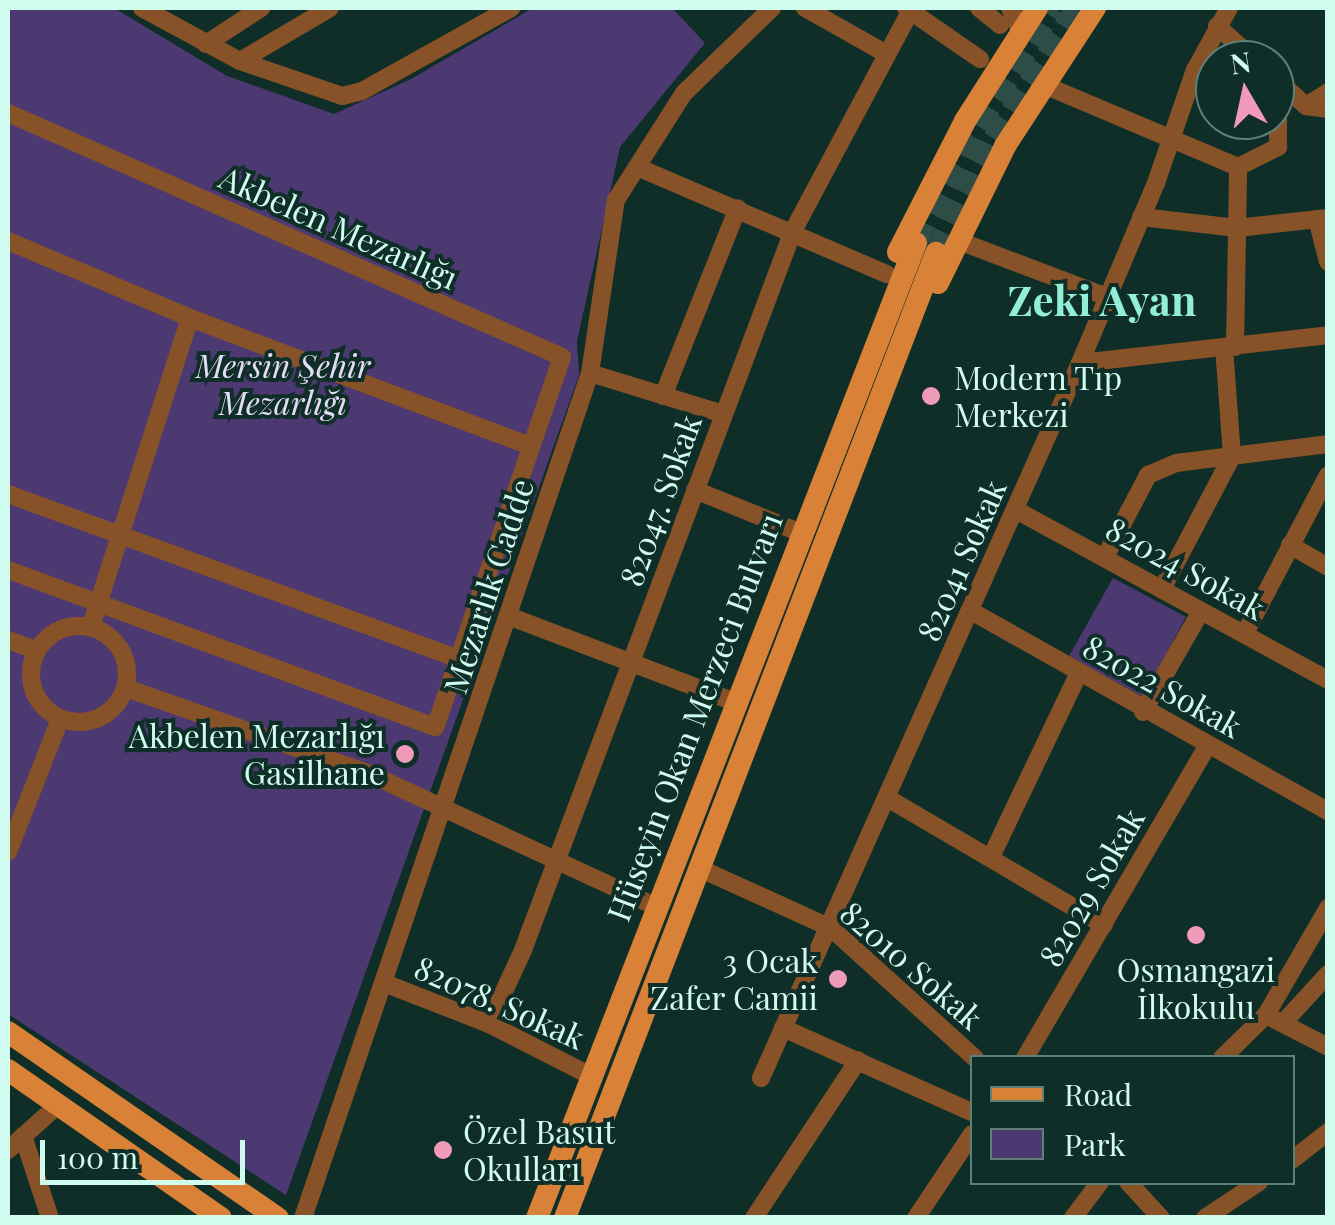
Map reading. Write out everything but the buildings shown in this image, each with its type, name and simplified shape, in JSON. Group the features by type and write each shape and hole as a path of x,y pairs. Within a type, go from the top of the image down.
{"main road":[{"path":"897,322 887,274 1011,29 1037,8"},
{"path":"897,322 959,241 1005,146 1095,8"},
{"name":"Hüseyin Okan Merzeci Bulvarı","path":"564,1218 700,869 926,248"},
{"name":"Hüseyin Okan Merzeci Bulvarı","path":"537,1218 801,533 897,322"},
{"path":"8,1032 278,1218"},
{"path":"8,1070 221,1218"}],"street":[{"path":"142,8 240,61 315,91 362,91 476,16 511,8"},
{"path":"206,44 261,8"},
{"path":"240,61 330,8"},
{"name":"Mezarlık Cadde","path":"303,1218 446,806 590,372 616,200 684,93 772,8"},
{"path":"805,8 884,53"},
{"path":"909,8 980,59"},
{"name":"82047. Sokak","path":"489,1024 632,662 793,231 909,8"},
{"path":"978,8 1011,29"},
{"path":"1010,8 1011,29"},
{"name":"82041 Sokak","path":"761,1078 1016,510 1142,217 1168,141 1216,26 1229,8"},
{"path":"1216,26 1232,40"},
{"path":"1044,85 1168,141 1238,167 1278,147 1278,140"},
{"path":"1306,106 1328,92"},
{"path":"1295,96 1306,106 1328,109"},
{"name":"Akbelen Mezarlığı","path":"8,113 562,357 435,727 8,570"},
{"path":"637,167 887,274"},
{"path":"1162,589 1232,456 1230,348 1238,167"},
{"path":"664,396 738,208"},
{"path":"1142,217 1238,228 1322,219 1328,262"},
{"path":"8,240 190,318 531,446"},
{"path":"959,241 1107,297"},
{"path":"90,626 190,318"},
{"path":"1080,363 1328,335"},
{"path":"590,372 723,414"},
{"path":"1104,557 1148,476 1176,463 1328,444"},
{"path":"1245,633 1328,475"},
{"path":"695,490 801,533"},
{"path":"8,494 458,660"},
{"name":"82024 Sokak","path":"1016,510 1328,680"},
{"path":"1290,546 1328,567"},
{"name":"82022 Sokak","path":"971,611 1143,712 1328,810"},
{"path":"1143,712 1201,611"},
{"path":"510,617 735,702"},
{"path":"90,626 117,643 126,688 119,702 92,721 60,718 36,697 31,665 36,650 60,629 90,626"},
{"path":"8,640 36,650"},
{"path":"992,855 1078,675"},
{"path":"126,688 446,806 655,906"},
{"path":"8,852 60,718"},
{"name":"82029 Sokak","path":"1027,1055 1207,746"},
{"path":"889,799 992,855 1104,925"},
{"name":"82010 Sokak","path":"700,869 831,928 971,1055"},
{"path":"1275,1019 1328,908"},
{"path":"1226,1055 1328,974"},
{"name":"82078. Sokak","path":"384,983 489,1024 590,1076"},
{"path":"1275,1019 1328,1048"},
{"path":"783,1028 970,1111"},
{"path":"754,1218 858,1060"},
{"path":"8,1150 58,1105"},
{"path":"1295,1158 1328,1132"},
{"path":"23,1136 50,1218"},
{"path":"916,1218 970,1137"},
{"path":"1074,1218 1098,1185"},
{"path":"1131,1185 1161,1218"},
{"path":"1205,1218 1254,1185"}],"green space":[{"name":"Mersin Şehir Mezarlığı","path":"8,8 114,8 227,76 334,114 411,79 533,8 672,8 705,43 620,147 577,341 579,375 286,1195 8,1014"},
{"path":"1113,578 1186,617 1143,697 1069,656"}],"tunnel":[{"path":"916,243 978,126 1054,8"},
{"path":"936,253 994,139 1077,8"}],"place":[{"name":"Modern Tıp Merkezi","path":"931,396"},
{"name":"Akbelen Mezarlığı Gasilhane","path":"405,754"},
{"name":"Osmangazi İlkokulu","path":"1196,935"},
{"name":"3 Ocak Zafer Camii","path":"838,979"},
{"name":"Özel Basut Okulları","path":"443,1150"}],"district":[{"name":"Zeki Ayan","path":"1102,299"}]}
